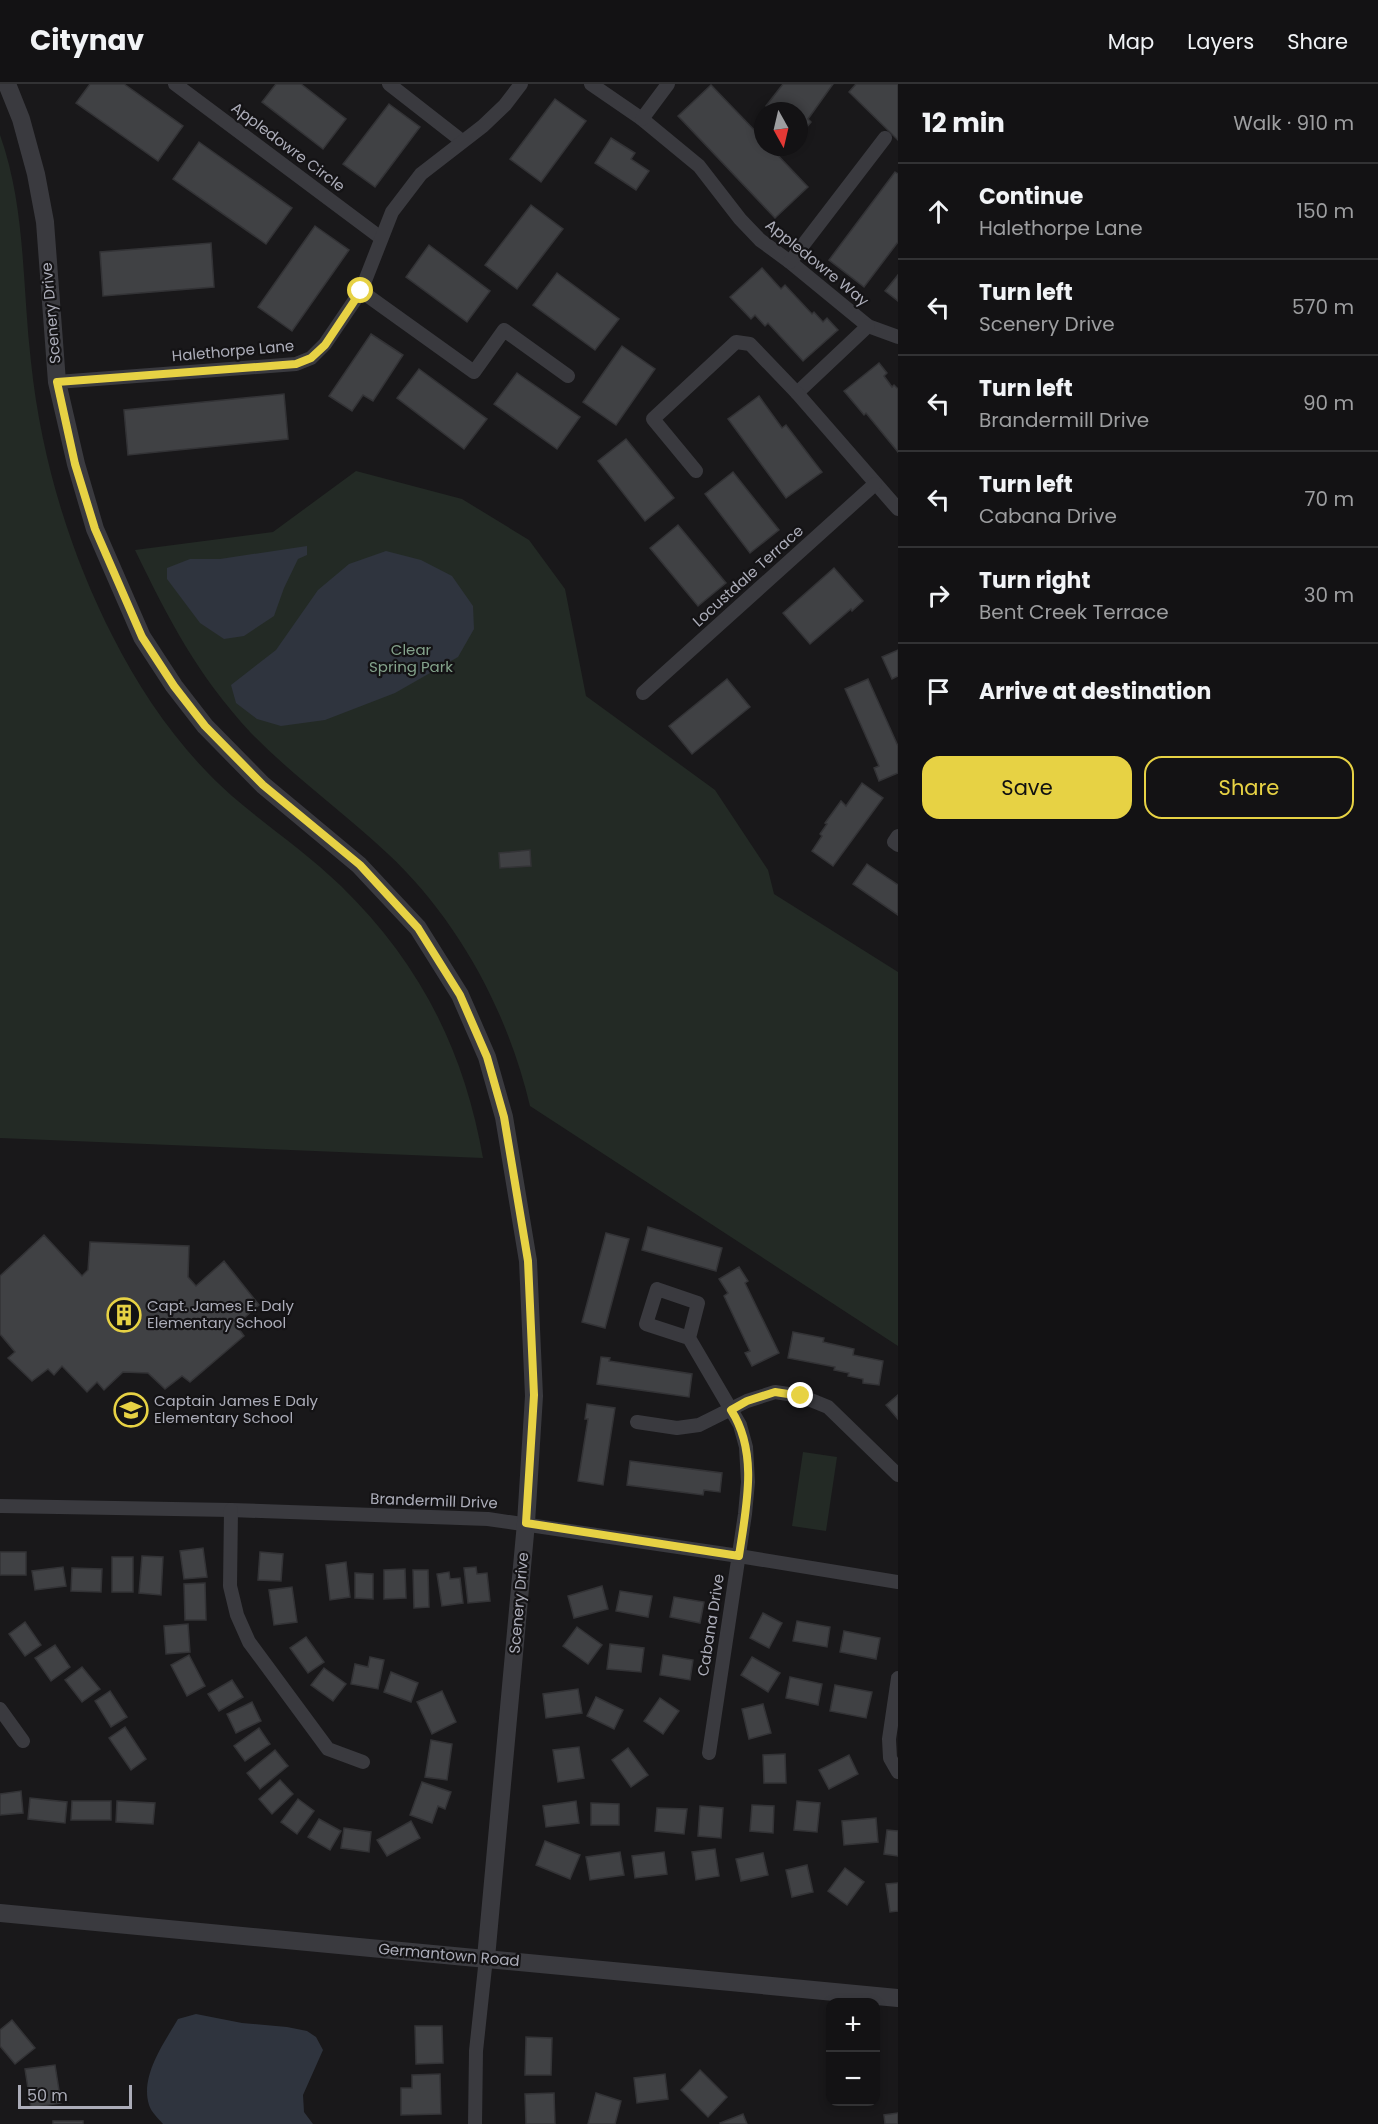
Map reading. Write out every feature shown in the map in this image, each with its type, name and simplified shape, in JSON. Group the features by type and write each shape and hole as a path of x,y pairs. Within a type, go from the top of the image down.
{"street":[{"name":"Scenery Drive","path":"7,84 21,119 45,222 57,382 75,464 95,529 142,637 174,686 205,726 263,785 360,865 418,928 460,995 487,1057 504,1117 528,1261 534,1395 526,1523 476,2051 475,2124"},
{"name":"Appledowre Circle","path":"175,84 381,238"},
{"path":"389,84 462,141"},
{"name":"Halethorpe Lane","path":"57,382 296,364 311,358 325,345 361,291 392,212 421,174 483,126 505,105 521,84"},
{"name":"Appledowre Way","path":"591,84 642,119 699,166 760,240 868,326 898,337"},
{"path":"642,119 668,84"},
{"path":"790,262 885,138"},
{"path":"361,291 474,372 504,330 568,376"},
{"path":"797,393 868,326"},
{"path":"696,471 653,418 736,342 750,344 797,393 898,509"},
{"name":"Locustdale Terrace","path":"643,693 875,484"},
{"path":"898,836 894,842 898,845"},
{"name":"Cabana Drive","path":"689,1338 740,1425 746,1447 748,1470 746,1514 709,1753"},
{"path":"637,1422 676,1428 699,1425 747,1401 775,1392 801,1396 828,1407 898,1475"},
{"name":"Brandermill Drive","path":"0,1506 231,1510 488,1519 526,1523 898,1582"},
{"path":"231,1510 230,1586 237,1615 249,1642 328,1749 363,1762"},
{"path":"898,1678 889,1739 890,1758 898,1772"},
{"path":"0,1709 23,1741"},
{"name":"Germantown Road","path":"0,1913 898,1998"}],"green space":[{"path":"0,135 15,190 31,362 42,433 59,503 97,604 137,681 180,742 232,796 315,862 341,886 369,915 416,977 451,1045 475,1118 483,1158 0,1138"},
{"name":"Clear Spring Park","path":"356,471 462,499 529,540 565,589 586,696 715,790 768,870 774,894 898,972 898,1346 530,1106 508,1036 494,1002 458,937 436,907 387,853 251,733 215,690 186,646 135,550 273,532"},
{"path":"803,1452 837,1457 826,1531 792,1526"}],"shaded area":[{"path":"307,546 307,555 298,559 274,616 244,636 224,639 200,623 167,579 167,568 190,559 220,559"},
{"path":"386,551 421,560 452,576 473,606 474,629 458,657 395,693 325,720 281,726 257,719 236,703 231,685 276,650 318,590 349,564"},
{"path":"196,2014 242,2023 287,2027 307,2031 316,2037 323,2050 303,2095 304,2112 313,2124 163,2124 149,2105 147,2094 151,2071 160,2049 178,2019"}],"building":[{"path":"90,84 124,84 183,126 158,161 76,103"},
{"path":"276,84 301,84 346,119 323,149 262,102"},
{"path":"783,84 833,84 808,119 808,102 769,102"},
{"path":"856,84 898,84 898,140 849,92"},
{"path":"711,85 754,130 754,156 779,156 808,187 775,218 678,116"},
{"path":"555,99 586,121 541,182 510,159"},
{"path":"389,104 420,127 375,187 343,164"},
{"path":"611,138 635,153 631,159 649,171 636,190 595,163"},
{"path":"199,142 292,208 266,244 173,179"},
{"path":"895,172 898,174 898,242 864,287 829,260"},
{"path":"531,205 563,229 517,289 485,265"},
{"path":"315,226 349,250 292,331 258,307"},
{"path":"211,243 214,287 103,296 100,252"},
{"path":"429,245 490,291 467,322 406,277"},
{"path":"762,268 781,289 785,285 812,314 814,312 823,322 827,318 838,330 803,361 768,323 765,326 755,315 751,319 730,297"},
{"path":"557,273 619,319 595,350 533,305"},
{"path":"898,275 898,301 885,291"},
{"path":"371,334 403,355 373,401 363,395 352,411 329,396"},
{"path":"622,346 655,369 616,425 583,402"},
{"path":"879,363 887,373 884,376 892,387 894,385 898,389 898,452 866,413 864,415 844,391"},
{"path":"419,369 487,419 464,449 397,398"},
{"path":"517,373 580,417 557,449 494,404"},
{"path":"284,394 288,439 128,455 124,410"},
{"path":"759,396 782,428 786,425 822,472 786,498 728,419"},
{"path":"626,439 674,498 645,521 598,461"},
{"path":"733,472 779,530 750,553 705,494"},
{"path":"678,525 726,583 698,606 650,548"},
{"path":"834,568 863,601 810,644 783,613"},
{"path":"898,650 898,676 892,679 882,657"},
{"path":"727,679 750,707 692,754 669,726"},
{"path":"868,679 898,746 898,773 879,781 874,768 879,766 845,689"},
{"path":"862,783 883,798 833,866 812,851 822,836 820,834 827,824 825,823 841,801 846,806"},
{"path":"530,850 531,866 500,868 499,853"},
{"path":"867,864 898,885 898,915 853,884"},
{"path":"648,1227 722,1248 716,1271 642,1250"},
{"path":"606,1233 629,1239 605,1328 582,1322"},
{"name":"Capt. James E. Daly Elementary School","path":"44,1235 82,1276 88,1270 90,1242 189,1246 188,1277 196,1286 224,1261 259,1305 236,1325 244,1336 190,1382 182,1376 165,1389 148,1373 123,1372 104,1390 97,1382 87,1392 62,1366 54,1375 48,1369 32,1381 8,1358 15,1352 0,1334 0,1276"},
{"path":"739,1267 748,1281 745,1283 779,1353 752,1366 745,1353 750,1351 724,1296 728,1293 719,1279"},
{"path":"793,1332 824,1338 823,1342 854,1349 853,1355 883,1361 879,1385 863,1383 863,1379 834,1370 835,1367 788,1358"},
{"path":"601,1357 610,1358 609,1361 692,1374 689,1397 597,1384"},
{"path":"898,1395 898,1419 886,1405"},
{"path":"587,1404 615,1408 603,1485 578,1481 588,1419 585,1419"},
{"path":"630,1461 722,1473 720,1492 704,1490 703,1495 627,1485"},
{"path":"203,1548 207,1577 184,1579 180,1551"},
{"path":"0,1552 26,1552 26,1575 0,1575"},
{"path":"260,1552 283,1554 281,1581 258,1580"},
{"path":"142,1556 163,1557 161,1595 139,1593"},
{"path":"112,1557 133,1557 133,1592 112,1592"},
{"path":"346,1562 350,1597 330,1600 326,1565"},
{"path":"63,1567 66,1586 35,1590 32,1571"},
{"path":"476,1567 477,1574 487,1573 490,1601 468,1603 464,1568"},
{"path":"72,1568 102,1569 101,1592 71,1591"},
{"path":"405,1569 406,1598 384,1599 384,1570"},
{"path":"413,1570 428,1570 429,1607 414,1608"},
{"path":"449,1572 450,1579 460,1578 463,1603 442,1606 437,1574"},
{"path":"355,1573 373,1574 373,1599 355,1598"},
{"path":"205,1583 206,1620 185,1620 184,1584"},
{"path":"602,1586 608,1609 574,1618 568,1596"},
{"path":"292,1587 297,1622 274,1625 269,1590"},
{"path":"620,1591 652,1596 648,1617 616,1611"},
{"path":"674,1597 704,1602 700,1623 670,1617"},
{"path":"763,1613 782,1623 769,1648 750,1638"},
{"path":"797,1621 830,1627 827,1647 793,1641"},
{"path":"25,1622 41,1645 25,1656 9,1634"},
{"path":"188,1624 190,1652 166,1654 164,1626"},
{"path":"577,1627 602,1645 588,1664 563,1646"},
{"path":"844,1631 880,1638 876,1659 840,1652"},
{"path":"306,1637 324,1662 308,1673 290,1648"},
{"path":"610,1644 644,1648 641,1672 607,1669"},
{"path":"55,1645 70,1667 51,1681 35,1658"},
{"path":"189,1655 205,1686 187,1696 171,1665"},
{"path":"663,1655 693,1660 690,1680 660,1675"},
{"path":"370,1657 384,1660 378,1689 351,1684 355,1664 368,1667"},
{"path":"752,1657 780,1673 768,1692 741,1675"},
{"path":"82,1667 100,1689 82,1702 65,1680"},
{"path":"324,1668 346,1684 333,1701 311,1685"},
{"path":"391,1672 418,1683 411,1702 384,1692"},
{"path":"790,1677 822,1684 818,1705 786,1698"},
{"path":"232,1680 243,1697 219,1711 208,1694"},
{"path":"835,1685 872,1692 866,1718 830,1711"},
{"path":"578,1689 582,1713 546,1718 543,1694"},
{"path":"110,1691 127,1717 111,1727 95,1701"},
{"path":"442,1691 456,1722 432,1734 417,1702"},
{"path":"596,1697 623,1710 614,1729 587,1716"},
{"path":"660,1698 679,1711 663,1734 644,1721"},
{"path":"252,1702 261,1721 236,1733 227,1714"},
{"path":"763,1704 771,1733 749,1739 742,1709"},
{"path":"125,1727 146,1759 131,1770 109,1738"},
{"path":"259,1728 270,1744 245,1761 234,1746"},
{"path":"431,1740 452,1744 447,1780 425,1777"},
{"path":"579,1747 584,1778 558,1782 553,1750"},
{"path":"628,1748 648,1775 631,1787 612,1760"},
{"path":"275,1750 288,1766 260,1789 247,1773"},
{"path":"785,1754 786,1783 764,1783 763,1755"},
{"path":"849,1755 858,1774 829,1789 819,1770"},
{"path":"280,1780 293,1794 272,1814 259,1799"},
{"path":"422,1782 451,1792 445,1809 438,1806 432,1823 410,1815"},
{"path":"21,1791 23,1813 0,1815 0,1794"},
{"path":"30,1798 67,1802 65,1823 28,1819"},
{"path":"298,1799 314,1811 297,1834 281,1822"},
{"path":"72,1801 111,1801 111,1820 71,1820"},
{"path":"117,1801 155,1803 153,1824 116,1822"},
{"path":"576,1801 579,1823 546,1827 543,1806"},
{"path":"797,1801 820,1803 817,1832 794,1830"},
{"path":"591,1803 619,1804 619,1825 591,1825"},
{"path":"752,1805 774,1806 773,1833 750,1831"},
{"path":"700,1806 723,1808 721,1838 698,1836"},
{"path":"657,1808 687,1809 684,1834 655,1831"},
{"path":"876,1818 878,1842 844,1845 842,1821"},
{"path":"319,1819 341,1831 330,1850 308,1837"},
{"path":"411,1821 420,1838 387,1856 377,1840"},
{"path":"344,1828 371,1832 369,1852 341,1848"},
{"path":"887,1830 898,1831 898,1856 884,1854"},
{"path":"545,1841 580,1855 570,1879 536,1865"},
{"path":"715,1849 719,1876 696,1880 692,1852"},
{"path":"620,1852 624,1875 590,1880 586,1857"},
{"path":"664,1852 667,1874 635,1878 632,1856"},
{"path":"763,1853 768,1875 741,1881 736,1859"},
{"path":"807,1865 813,1892 792,1897 786,1870"},
{"path":"845,1868 864,1882 847,1905 828,1891"},
{"path":"898,1883 898,1911 890,1912 886,1884"},
{"path":"12,2020 35,2048 15,2064 0,2046 0,2030"},
{"path":"415,2026 442,2026 443,2063 416,2064"},
{"path":"526,2037 552,2038 551,2075 525,2075"},
{"path":"55,2065 61,2103 31,2108 25,2069"},
{"path":"700,2070 727,2097 708,2117 681,2090"},
{"path":"440,2074 441,2114 401,2115 401,2088 412,2088 412,2075"},
{"path":"665,2074 668,2099 637,2103 634,2078"},
{"path":"554,2093 555,2124 526,2124 525,2094"},
{"path":"596,2093 621,2101 615,2124 588,2124"},
{"path":"898,2113 898,2124 885,2124 884,2115"},
{"path":"743,2114 747,2124 720,2123"},
{"path":"53,2121 83,2121 83,2124 53,2124"}],"place":[{"name":"Capt. James E. Daly Elementary School","path":"124,1315"},
{"name":"Captain James E Daly Elementary School","path":"131,1410"}],"route":[{"path":"361,291 325,345 311,358 296,364 57,382 75,464 95,529 142,637 174,686 205,726 263,785 360,865 418,928 460,995 487,1057 504,1117 528,1261 534,1395 526,1523 739,1556 746,1514 748,1482 746,1447 740,1425 731,1410 747,1401 775,1392 801,1396"}]}
